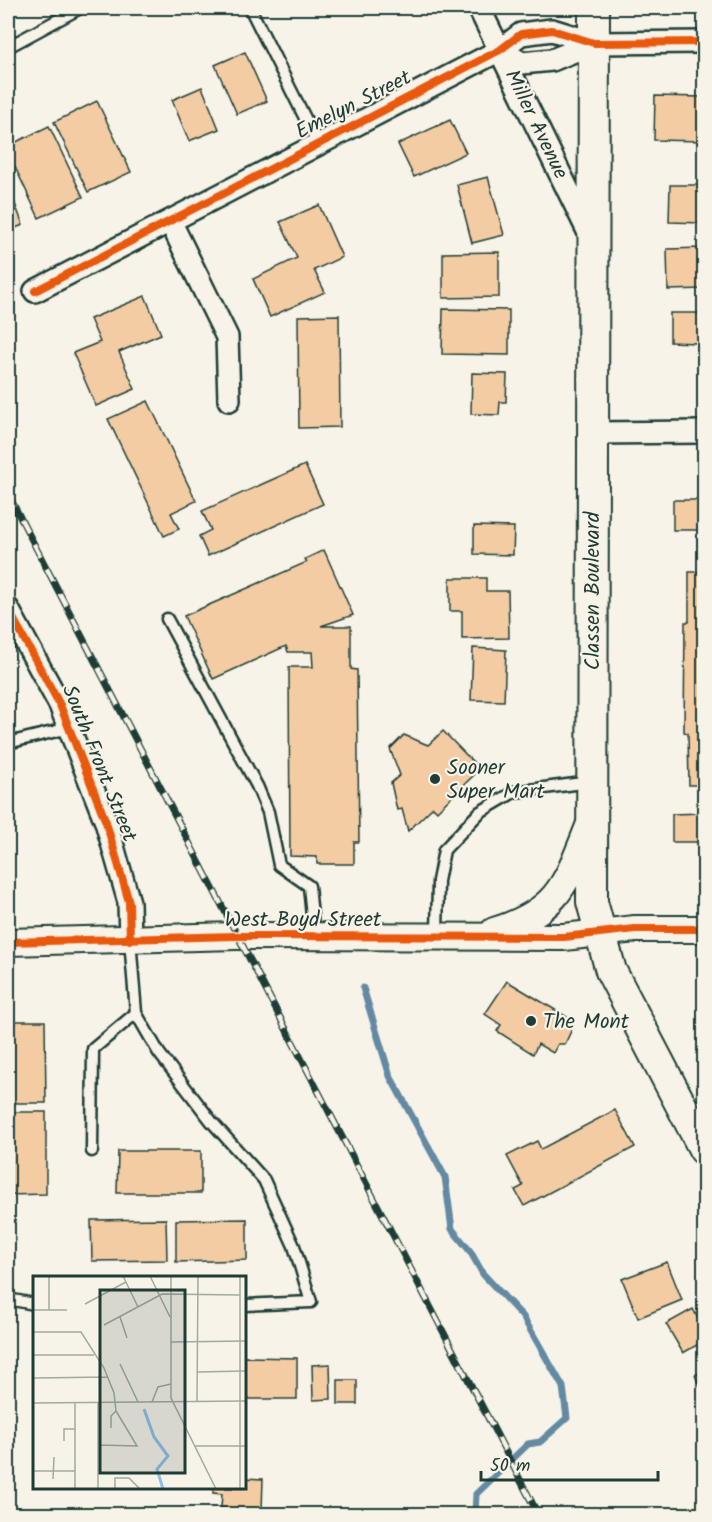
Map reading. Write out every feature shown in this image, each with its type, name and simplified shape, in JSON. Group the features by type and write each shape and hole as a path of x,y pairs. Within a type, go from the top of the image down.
{"main road":[{"name":"Classen Boulevard","path":"594,8 592,902 611,971 705,1149"}],"street":[{"name":"Miller Avenue","path":"479,8 593,241"},
{"name":"Emelyn Street","path":"35,291 171,223 317,142 500,50 521,34 552,30 594,43 705,42"},
{"name":"Emelyn Street","path":"500,50 522,63 552,60 594,43"},
{"path":"171,223 227,337 229,400"},
{"path":"593,433 705,432"},
{"name":"South Front Street","path":"8,609 32,651 69,728 118,858 129,902 130,940"},
{"path":"476,936 509,926 550,903 571,872 592,818"},
{"name":"West Boyd Street","path":"8,942 314,936 564,937 635,929 705,929"}],"lane":[{"path":"8,47 80,8"},
{"path":"250,8 317,142"},
{"path":"167,619 258,786 268,812 279,865 309,886 314,936"},
{"path":"8,743 69,728"},
{"path":"437,936 438,881 444,849 480,812 514,792 591,782"},
{"path":"130,940 136,1013 165,1062 212,1122 264,1180 294,1246 311,1302 246,1305"},
{"path":"92,1151 93,1049 136,1013"},
{"path":"8,1299 33,1304"}],"building":[{"path":"245,52 267,101 237,114 215,65"},
{"path":"202,87 219,129 189,141 172,100"},
{"path":"655,96 704,97 704,141 654,140"},
{"path":"97,101 131,172 88,192 54,122"},
{"path":"450,120 466,153 414,177 398,144"},
{"path":"49,126 83,197 39,218 8,152 8,146"},
{"path":"488,177 504,235 472,243 457,185"},
{"path":"8,185 23,225 8,231"},
{"path":"670,185 704,185 704,223 669,222"},
{"path":"319,205 342,257 314,270 325,292 270,317 253,279 297,258 280,222"},
{"path":"704,248 704,289 668,290 667,249"},
{"path":"499,252 499,297 443,298 443,253"},
{"path":"145,296 161,334 119,352 135,389 96,406 73,353 100,342 90,319"},
{"path":"443,309 509,310 509,355 442,354"},
{"path":"670,313 704,313 704,355 697,355 697,343 670,342"},
{"path":"339,315 340,427 299,428 298,316"},
{"path":"472,373 507,374 506,402 500,402 499,415 471,414"},
{"path":"148,401 196,501 171,513 179,529 164,536 108,419"},
{"path":"305,465 323,504 208,556 199,536 211,530 202,511"},
{"path":"673,500 704,500 704,530 673,530"},
{"path":"474,526 514,527 513,555 474,554"},
{"path":"324,550 353,615 321,626 351,626 351,669 357,670 359,842 354,842 354,864 317,864 317,857 290,856 289,667 313,667 312,652 288,652 286,646 213,679 184,616 307,562 305,559"},
{"path":"689,572 704,572 704,785 689,785 688,733 684,732 685,622 689,622"},
{"path":"450,578 486,578 486,591 508,591 509,638 462,639 462,611 450,611"},
{"path":"473,648 506,650 504,701 471,700"},
{"path":"443,731 475,764 469,770 474,775 437,811 433,807 408,831 402,809 397,810 391,783 400,775 390,749 404,735 428,745"},
{"path":"704,813 704,842 672,842 672,814"},
{"name":"The Mont","path":"507,981 567,1017 571,1031 565,1044 558,1044 553,1053 538,1044 533,1054 497,1031 501,1025 485,1014"},
{"path":"8,1021 45,1021 46,1103 8,1103"},
{"path":"615,1110 635,1147 524,1206 515,1190 523,1186 507,1156 537,1141 541,1149"},
{"path":"8,1112 46,1112 46,1194 8,1195"},
{"path":"118,1151 201,1151 201,1193 117,1193"},
{"path":"166,1219 167,1260 92,1261 91,1220"},
{"path":"247,1219 247,1260 176,1262 176,1220"},
{"path":"667,1262 682,1300 638,1318 622,1279"},
{"path":"693,1309 704,1330 704,1341 683,1353 666,1324"},
{"path":"246,1357 297,1358 297,1399 246,1399"},
{"path":"330,1364 331,1399 313,1400 312,1365"},
{"path":"704,1371 704,1397 695,1375"},
{"path":"338,1380 357,1380 357,1404 338,1404"},
{"path":"246,1478 263,1479 262,1510 221,1508 222,1494 213,1493 213,1489 246,1489"}],"waterway":[{"path":"363,988 390,1076 445,1177 452,1229 470,1251 483,1274 523,1317 563,1387 567,1418 540,1442 528,1444 476,1494 475,1514"}],"railway":[{"path":"8,494 538,1514"}],"cycle path":[{"path":"35,291 500,50 521,34 552,30 594,43 704,42"},
{"path":"8,609 60,705 106,822 129,902 130,940"},
{"path":"8,942 236,936 564,937 635,929 704,929"}],"place":[{"name":"Sooner Super Mart","path":"435,779"},
{"name":"The Mont","path":"531,1021"}]}
